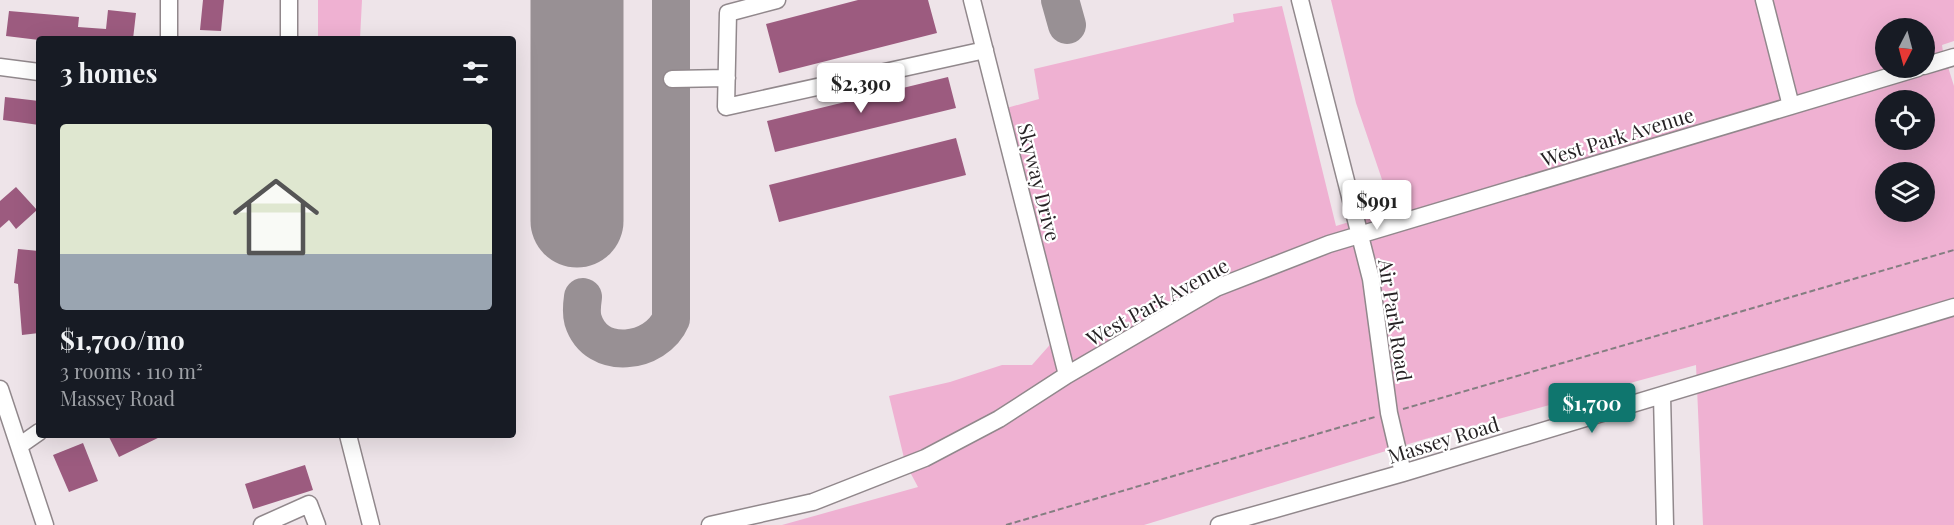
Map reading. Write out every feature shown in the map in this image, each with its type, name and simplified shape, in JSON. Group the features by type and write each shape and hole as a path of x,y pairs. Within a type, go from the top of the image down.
{"street":[{"path":"169,0 169,36"},
{"path":"289,0 289,36"},
{"path":"777,0 728,13 726,108 985,50"},
{"name":"Skyway Drive","path":"972,0 1067,375"},
{"name":"Air Park Road","path":"1300,0 1371,279 1389,413 1403,473"},
{"path":"1764,0 1791,106"},
{"path":"1935,63 1954,57"},
{"path":"0,67 36,72"},
{"path":"672,79 727,78"},
{"name":"West Park Avenue","path":"710,525 813,502 925,458 999,419 1067,375 1216,288 1329,244 1885,78"},
{"name":"Massey Road","path":"1219,525 1403,473 1954,307"},
{"path":"0,389 45,525"},
{"path":"1662,395 1665,525"},
{"path":"20,446 36,434"},
{"path":"349,438 371,525"},
{"path":"262,525 309,504 317,525"}],"path":[{"path":"1006,525 1954,249"}],"shaded area":[{"path":"318,0 362,0 360,36 318,36"},
{"path":"1331,0 1954,0 1954,41 1942,45 1943,52 1935,54 1935,18 1875,18 1875,73 1327,236 996,412 904,458 889,396 950,382 1002,365 1032,365 1063,330 1003,109 1039,99 1034,69 1234,22 1233,14 1282,6 1336,226 1392,209 1356,103"},
{"path":"1948,67 1954,86 1954,525 1703,525 1696,365 1425,439 1144,525 782,525 918,487 910,472 1218,295 1331,252 1911,78 1935,78 1935,71"}],"building":[{"path":"203,0 224,0 221,31 200,30"},
{"path":"858,0 928,0 937,33 779,73 766,24"},
{"path":"108,10 136,13 133,36 36,36 36,40 6,36 9,11 79,17 78,27 106,29"},
{"path":"948,77 956,108 775,152 767,121"},
{"path":"5,97 36,101 36,125 3,120"},
{"path":"956,138 966,175 779,222 769,185"},
{"path":"16,187 36,211 16,229 9,220 0,228 0,201"},
{"path":"18,249 36,251 36,333 22,335 18,284 14,283"},
{"path":"110,438 158,438 119,457"},
{"path":"83,443 98,481 69,492 53,455"},
{"path":"305,465 313,490 253,509 245,484"}],"taxiway":[{"path":"583,297 582,317 590,333 600,342 613,347 640,346 653,340 671,319 671,0"},
{"path":"1060,0 1067,25"}],"runway":[{"path":"577,0 577,221"}]}
